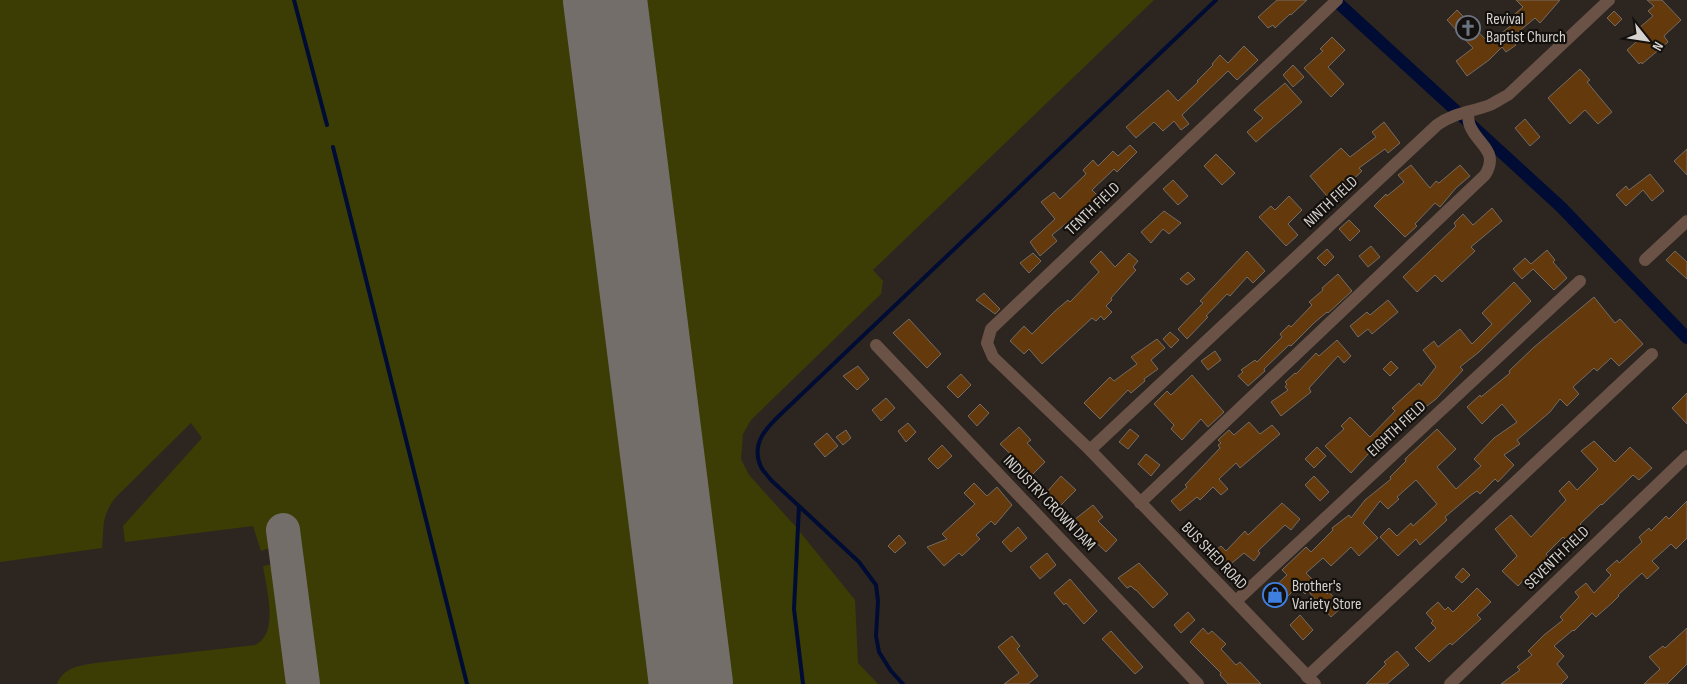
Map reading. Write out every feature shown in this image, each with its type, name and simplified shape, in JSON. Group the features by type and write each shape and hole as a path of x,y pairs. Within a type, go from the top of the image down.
{"street":[{"name":"TENTH FIELD","path":"1090,450 992,357 987,343 991,329 1337,0"},
{"name":"NINTH FIELD","path":"1090,450 1437,125 1454,115 1490,105 1508,95 1609,0"},
{"path":"1140,503 1476,184 1489,169 1491,158 1468,121 1468,112"},
{"path":"1644,260 1687,221"},
{"name":"EIGHTH FIELD","path":"1236,601 1580,281"},
{"name":"INDUSTRY CROWN DAM","path":"876,345 1198,684"},
{"path":"1311,680 1652,354"},
{"name":"BUS SHED ROAD","path":"1090,450 1311,680"},
{"name":"SEVENTH FIELD","path":"1450,684 1687,456"}],"shaded area":[{"path":"0,0 579,0 602,223 662,684 312,684 290,521 275,523 276,546 261,551 253,526 125,542 123,526 202,438 191,423 114,499 105,518 102,548 0,562"},
{"path":"635,0 1154,0 873,270 883,281 881,294 751,420 743,434 741,459 749,475 796,527 855,600 858,663 878,684 720,684"},
{"path":"279,563 296,684 57,684 60,678 68,671 83,665 255,645 263,639 269,621 270,609 263,566"}],"building":[{"path":"1277,0 1307,0 1275,28 1273,25 1268,28 1258,17"},
{"path":"1516,0 1560,0 1540,23 1535,18 1511,38 1516,45 1506,52 1502,47 1489,60 1467,76 1456,61 1473,48 1447,20 1457,10 1489,43 1513,24 1509,19 1523,7"},
{"path":"1647,0 1662,0 1681,20 1664,36 1668,42 1642,64 1641,62 1639,64 1627,50 1645,34 1639,28 1653,16 1648,11 1654,6"},
{"path":"1614,11 1622,19 1615,26 1607,18"},
{"path":"1332,37 1345,50 1328,67 1344,84 1331,97 1304,68 1323,51 1320,49"},
{"path":"1244,46 1258,60 1237,80 1228,71 1182,115 1189,124 1181,130 1174,121 1163,131 1154,122 1136,138 1126,127 1168,90 1178,101 1198,82 1220,55 1228,63"},
{"path":"1293,65 1304,77 1293,87 1283,75"},
{"path":"1580,69 1590,80 1587,82 1612,112 1598,124 1585,110 1570,124 1548,98"},
{"path":"1285,83 1302,102 1256,142 1247,132 1263,118 1254,110"},
{"path":"1525,119 1540,137 1530,146 1515,128"},
{"path":"1384,122 1400,143 1388,153 1385,149 1359,168 1362,171 1340,192 1342,195 1335,202 1331,201 1310,176 1341,148 1350,157 1376,137 1372,132"},
{"path":"1130,145 1137,152 1117,172 1114,169 1092,190 1099,197 1052,235 1057,241 1040,256 1030,242 1055,219 1041,202 1054,192 1060,199 1086,174 1083,170 1093,160 1098,166 1113,151 1118,156"},
{"path":"1687,149 1687,175 1674,161"},
{"path":"1216,154 1235,173 1222,185 1204,166"},
{"path":"1411,165 1430,188 1436,181 1439,183 1460,165 1470,176 1456,188 1440,207 1435,203 1415,224 1417,226 1405,237 1374,206 1386,194 1387,196 1404,182 1398,175"},
{"path":"1650,174 1664,191 1652,201 1643,190 1626,206 1616,195 1626,186 1629,190"},
{"path":"1173,180 1188,196 1178,205 1163,189"},
{"path":"1289,196 1302,210 1288,224 1298,235 1286,246 1259,217 1271,206 1275,210"},
{"path":"1492,208 1502,221 1471,247 1475,251 1442,282 1435,275 1417,292 1403,277 1456,226 1454,223 1463,214 1473,225"},
{"path":"1164,211 1181,223 1169,234 1163,229 1151,243 1141,232"},
{"path":"1349,220 1360,231 1350,241 1339,229"},
{"path":"1371,246 1380,257 1368,267 1359,256"},
{"path":"1327,249 1334,257 1325,266 1317,258"},
{"path":"1547,250 1555,260 1553,262 1567,278 1554,290 1533,269 1522,279 1513,269 1525,258 1531,264"},
{"path":"1101,251 1115,267 1129,253 1138,261 1133,267 1136,270 1106,306 1112,312 1104,320 1101,316 1096,321 1092,318 1042,364 1029,349 1024,354 1010,341 1024,326 1032,334 1068,300 1070,302 1099,272 1090,262"},
{"path":"1247,251 1265,271 1253,283 1247,277 1230,296 1227,294 1187,339 1178,329 1203,303 1200,301"},
{"path":"1675,251 1687,262 1687,279 1666,260"},
{"path":"1033,253 1041,261 1029,273 1020,263"},
{"path":"1188,272 1195,279 1187,285 1180,279"},
{"path":"1338,274 1352,291 1314,323 1291,346 1289,345 1248,386 1238,376 1243,372 1241,370 1255,360 1257,362 1282,337 1280,334 1289,325 1291,327 1312,305 1309,302"},
{"path":"1514,282 1531,301 1479,352 1460,367 1463,370 1436,399 1423,409 1420,406 1397,426 1400,430 1384,446 1380,441 1351,473 1325,446 1344,429 1341,426 1350,417 1370,437 1395,411 1392,408 1419,383 1421,386 1436,367 1423,350 1434,341 1438,347 1460,329 1472,344 1492,324 1482,313"},
{"path":"984,293 1000,309 995,314 976,300"},
{"path":"1594,297 1615,323 1620,319 1643,344 1619,366 1611,358 1597,371 1594,368 1573,387 1579,394 1567,406 1560,399 1550,412 1517,440 1520,444 1504,455 1514,465 1498,482 1495,479 1480,494 1477,491 1471,495 1445,517 1447,520 1420,545 1416,539 1398,556 1380,537 1389,528 1397,536 1411,523 1413,526 1437,504 1416,480 1397,497 1399,499 1388,509 1380,501 1363,523 1378,538 1359,556 1351,547 1331,566 1323,558 1306,573 1327,594 1329,592 1342,607 1331,617 1308,591 1305,594 1298,586 1276,608 1265,596 1287,575 1282,570 1306,547 1311,552 1333,530 1332,528 1349,515 1351,518 1365,500 1391,479 1390,477 1406,461 1405,459 1437,429 1456,449 1437,467 1456,489 1481,466 1474,459 1494,438 1517,422 1502,404 1482,424 1467,407 1510,373 1509,371 1533,348"},
{"path":"1388,300 1398,312 1372,334 1368,329 1358,337 1350,326 1367,312 1370,315"},
{"path":"909,319 941,354 927,368 893,333"},
{"path":"1170,332 1179,340 1171,348 1163,339"},
{"path":"1157,339 1165,348 1151,360 1158,369 1144,379 1145,381 1131,393 1128,390 1100,419 1084,403 1110,377 1114,381 1137,364 1131,357"},
{"path":"1337,340 1351,356 1344,363 1338,356 1309,388 1311,392 1281,416 1271,402 1288,390 1285,387 1287,384 1285,382 1296,374 1316,353 1319,356"},
{"path":"1215,351 1221,360 1208,370 1201,361"},
{"path":"1391,361 1398,368 1390,376 1383,369"},
{"path":"858,366 869,379 857,390 843,376"},
{"path":"961,374 971,385 958,398 947,387"},
{"path":"1192,375 1224,412 1208,427 1201,419 1182,440 1171,429 1174,425 1154,404 1167,391 1171,395"},
{"path":"1687,393 1687,424 1672,408"},
{"path":"886,398 895,408 881,421 872,410"},
{"path":"980,404 989,413 977,426 968,416"},
{"path":"1249,422 1260,434 1272,425 1280,434 1240,468 1236,463 1219,479 1228,489 1221,495 1213,487 1200,500 1197,497 1180,511 1171,501 1187,487 1185,485 1220,448 1218,445 1221,443 1218,440 1229,430 1234,435"},
{"path":"908,423 916,432 906,442 898,431"},
{"path":"1019,427 1031,440 1027,443 1045,462 1032,475 1000,444"},
{"path":"1130,429 1139,436 1128,449 1119,442"},
{"path":"846,430 851,438 843,445 836,437"},
{"path":"827,433 838,446 825,457 814,444"},
{"path":"1594,441 1615,462 1630,447 1652,468 1639,480 1633,475 1601,504 1580,524 1585,529 1570,544 1563,537 1546,554 1557,565 1542,579 1533,570 1518,586 1502,571 1517,556 1495,529 1511,515 1531,537 1566,500 1559,491 1569,481 1577,490 1598,469 1581,451"},
{"path":"942,445 952,456 938,469 928,459"},
{"path":"1317,447 1326,456 1314,468 1305,459"},
{"path":"1146,454 1160,465 1151,476 1138,464"},
{"path":"1061,476 1076,490 1060,506 1046,493"},
{"path":"1314,476 1329,492 1320,501 1305,485"},
{"path":"974,483 987,496 997,487 1012,505 995,525 991,521 976,535 980,539 962,556 959,553 944,566 927,547 947,539 942,534 975,504 964,493"},
{"path":"1687,501 1687,538 1676,549 1671,544 1652,561 1659,568 1647,579 1642,573 1596,617 1592,613 1574,631 1554,646 1564,656 1557,664 1568,677 1561,684 1501,684 1520,670 1517,667 1532,655 1528,651 1563,620 1560,617 1579,597 1575,592 1586,583 1594,593 1611,575 1606,570 1617,560 1619,563 1642,542 1639,537 1649,528 1651,531 1666,516 1669,519"},
{"path":"1282,503 1300,519 1291,530 1285,525 1258,551 1260,553 1254,561 1244,553 1226,568 1211,554 1221,546 1226,551 1245,531 1248,535"},
{"path":"1093,505 1103,517 1098,521 1117,540 1106,552 1084,533 1074,520"},
{"path":"1018,527 1027,538 1011,552 1002,542"},
{"path":"899,535 906,543 895,553 888,546"},
{"path":"1047,553 1056,565 1040,579 1030,567"},
{"path":"1139,563 1168,594 1153,608 1136,590 1131,586 1127,588 1118,578"},
{"path":"1463,568 1470,575 1462,583 1455,577"},
{"path":"1070,579 1097,611 1084,624 1066,603 1064,605 1054,593"},
{"path":"1477,588 1491,602 1477,615 1481,619 1452,645 1450,643 1429,662 1415,648 1436,628 1426,613 1438,602 1445,610 1448,607 1453,612"},
{"path":"1188,612 1195,620 1181,633 1174,625"},
{"path":"1300,615 1313,630 1303,640 1290,625"},
{"path":"1203,628 1208,634 1212,631 1226,644 1221,649 1236,665 1240,662 1261,684 1228,684 1220,675 1221,673 1190,642"},
{"path":"1687,628 1687,664 1667,684 1644,684 1660,669 1649,657 1663,646 1665,648"},
{"path":"1111,631 1143,667 1135,674 1102,639"},
{"path":"1012,636 1020,646 1017,649 1038,676 1028,684 1004,684 1019,673 998,647"},
{"path":"1397,651 1409,665 1387,684 1366,684 1386,664 1384,662"}],"waterway":[{"path":"294,0 327,125"},
{"path":"903,684 891,671 879,652 876,636 878,601 876,585 859,562 764,472 758,458 759,443 762,436 777,418 1216,0"},
{"path":"1335,0 1561,207 1687,338"},
{"path":"333,147 467,684"},
{"path":"799,506 794,609 803,684"}],"taxiway":[{"path":"602,0 609,30"},
{"path":"283,530 303,684"}],"runway":[{"path":"605,0 691,684"}],"place":[{"name":"Revival Baptist Church","path":"1468,28"},
{"name":"Brother's Variety Store","path":"1275,595"}]}
